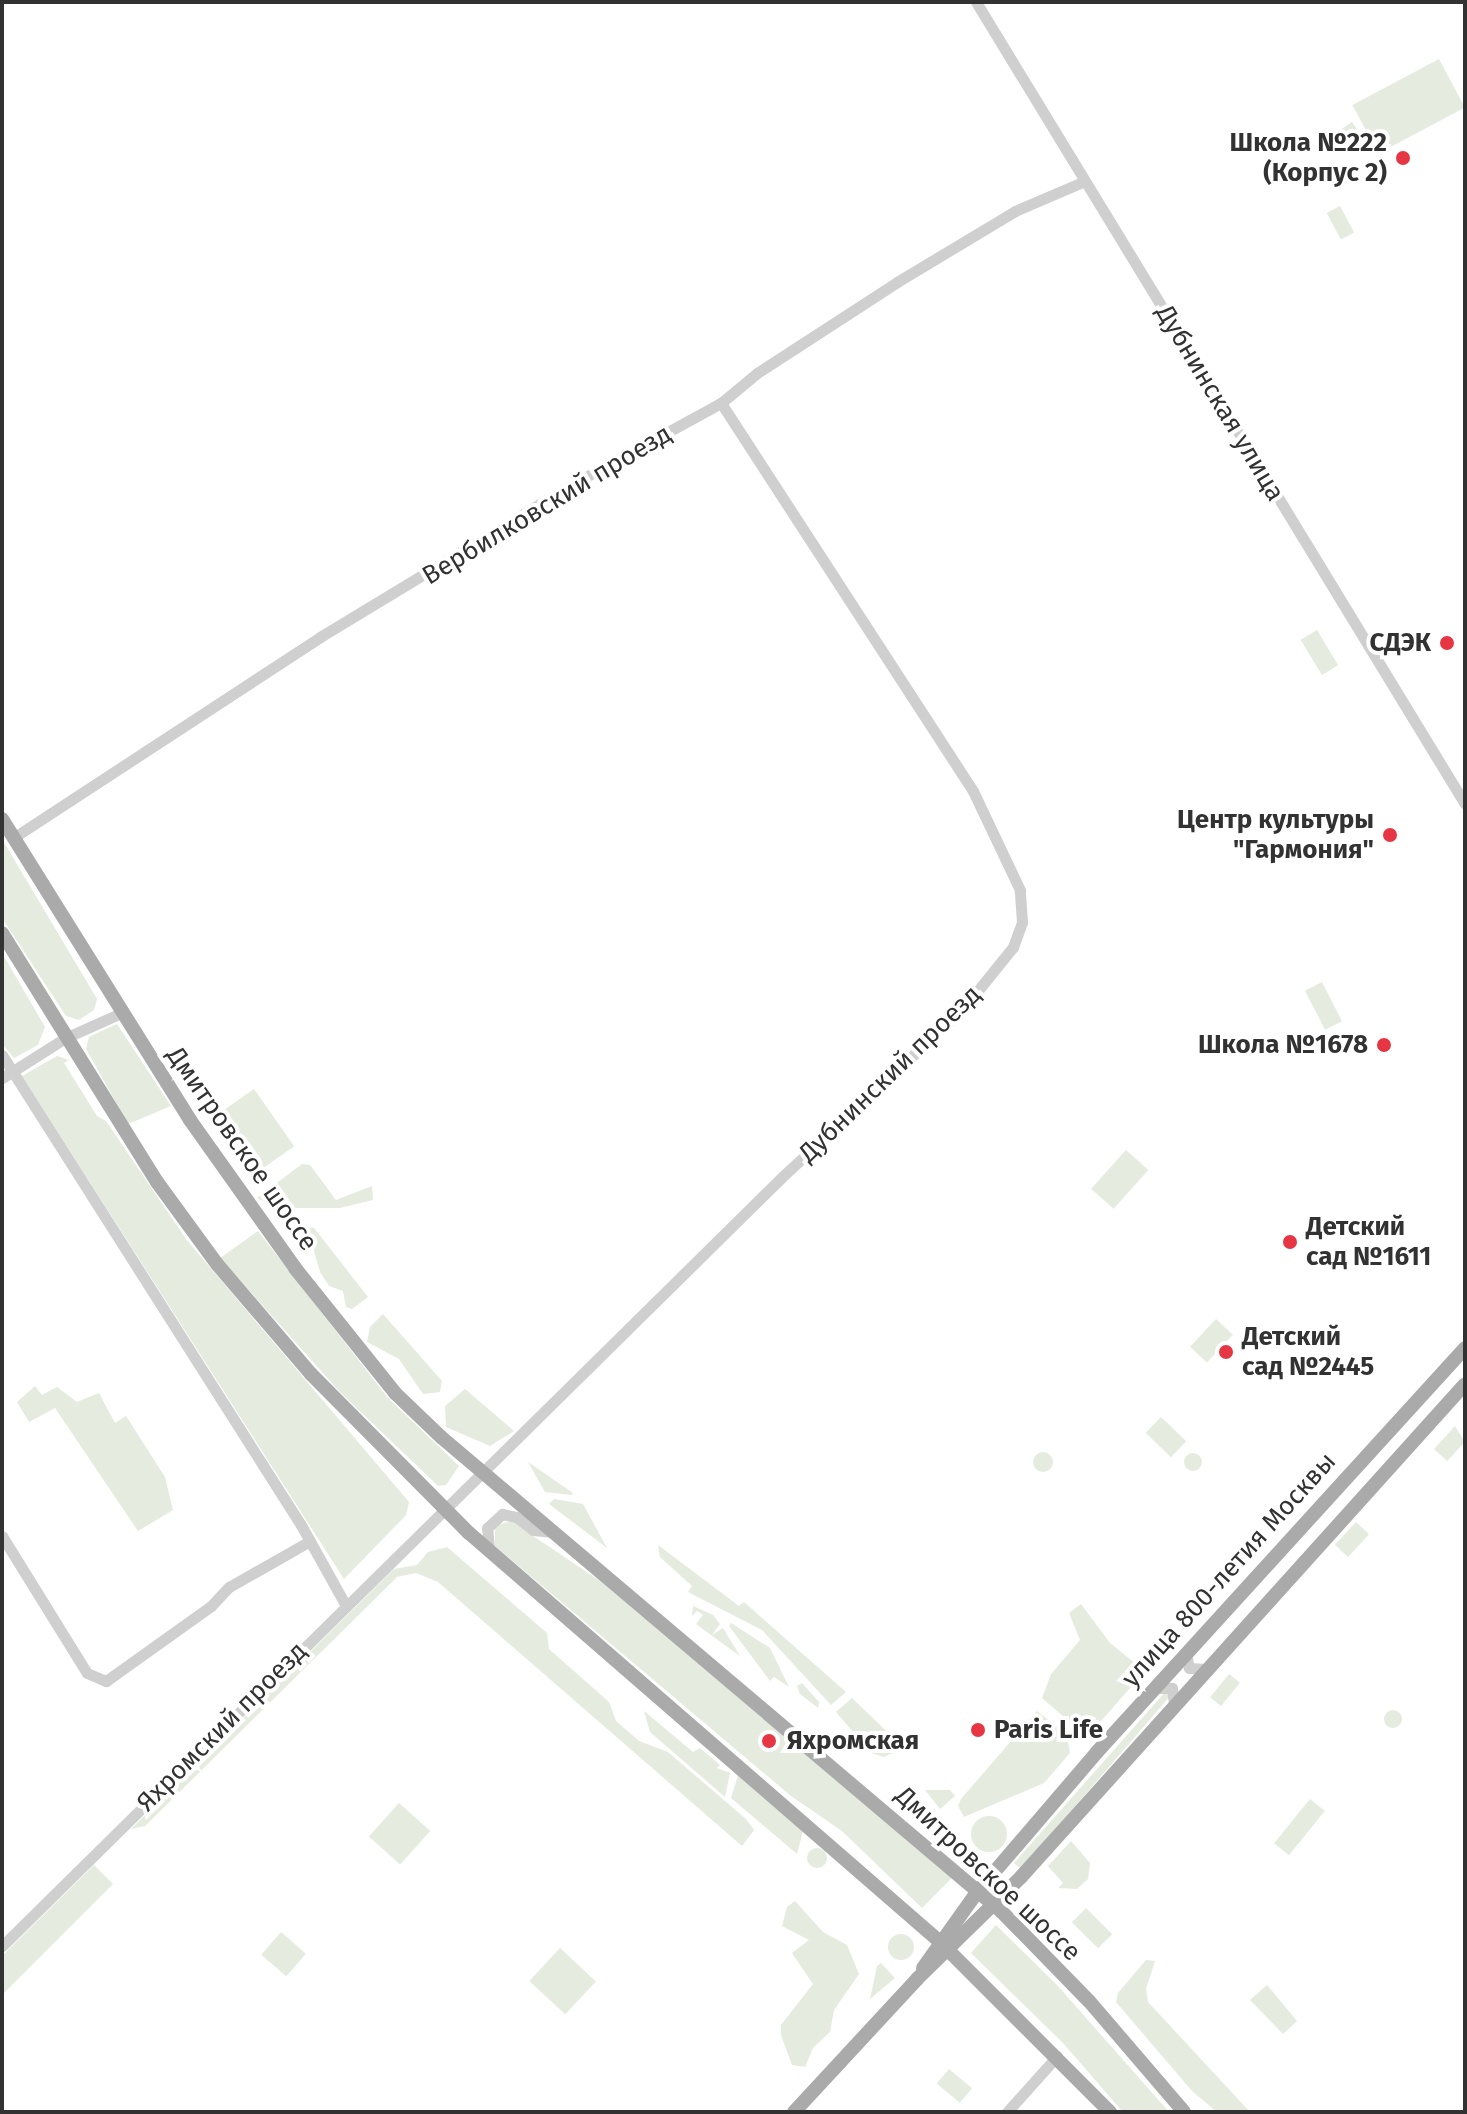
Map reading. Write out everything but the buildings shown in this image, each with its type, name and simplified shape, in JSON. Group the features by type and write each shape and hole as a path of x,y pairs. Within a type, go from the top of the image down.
{"main road":[{"name":"Дмитровское шоссе","path":"2,819 119,1014 344,1331 420,1418 994,1905 1089,2001 1184,2112"},
{"path":"2,933 157,1182 247,1301 442,1508 944,1945 1110,2112"},
{"name":"улица 800-летия Москвы","path":"794,2112 917,1979 944,1945 978,1891 1154,1688 1465,1348"},
{"name":"улица 800-летия Москвы","path":"944,1945 994,1905 1465,1384"}],"street":[{"name":"Дубнинская улица","path":"976,2 1465,804"},
{"name":"Вербилковский проезд","path":"13,838 320,637 571,485 721,403 757,373 908,275 1015,211 1085,181"},
{"name":"Дубнинский проезд","path":"484,1473 782,1177 963,1009 1013,947 1022,922 1013,870 973,791 721,403"},
{"path":"7,1075 65,1038 119,1014"},
{"path":"2,1055 7,1075 310,1541 345,1604"},
{"path":"442,1508 484,1473"},
{"name":"Яхромский проезд","path":"2,1946 442,1508"},
{"path":"491,1552 485,1534 502,1514 516,1517 533,1530 553,1532"},
{"path":"2,1536 87,1673 106,1681 211,1606 229,1587 310,1541"},
{"path":"1187,1652 1189,1668 1207,1669"},
{"path":"1154,1688 1172,1688 1174,1705"},
{"path":"1007,2112 1057,2056"}],"shaded area":[{"path":"1439,59 1465,108 1378,154 1352,105"},
{"path":"1352,122 1368,146 1357,153 1341,129"},
{"path":"1340,206 1354,232 1341,240 1327,213"},
{"path":"1317,630 1338,665 1322,675 1301,640"},
{"path":"2,839 97,999 94,1010 79,1020 66,1016 2,918"},
{"path":"2,953 45,1027 38,1045 14,1058 2,1044"},
{"path":"1322,982 1342,1021 1325,1030 1305,991"},
{"path":"117,1024 171,1106 128,1124 86,1049 89,1037"},
{"path":"57,1056 69,1060 64,1063 97,1116 106,1121 186,1239 409,1502 406,1515 344,1579 22,1076"},
{"path":"254,1089 294,1146 254,1174 214,1117"},
{"path":"1126,1150 1148,1170 1113,1209 1091,1189"},
{"path":"302,1164 310,1165 336,1200 372,1186 373,1200 340,1208 277,1208 257,1198"},
{"path":"314,1228 368,1297 352,1309 346,1307 343,1291 329,1286 320,1272 313,1247 292,1238 294,1229"},
{"path":"258,1231 388,1398 459,1466 446,1485 438,1486 340,1392 220,1258"},
{"path":"383,1314 442,1381 440,1392 423,1394 399,1359 367,1342 370,1327"},
{"path":"1216,1319 1233,1335 1207,1362 1190,1347"},
{"path":"35,1386 42,1395 57,1387 77,1402 99,1393 115,1423 126,1416 165,1477 173,1510 138,1531 55,1408 29,1422 17,1402"},
{"path":"465,1389 514,1431 490,1446 446,1427 445,1406"},
{"path":"1161,1417 1186,1441 1171,1457 1146,1433"},
{"path":"1455,1426 1465,1442 1447,1461 1434,1449"},
{"path":"1043,1452 1050,1455 1053,1462 1050,1469 1043,1472 1036,1469 1033,1462 1036,1455"},
{"path":"1189,1453 1197,1453 1202,1462 1200,1469 1189,1471 1184,1466 1184,1458"},
{"path":"528,1462 573,1493 572,1495 545,1492"},
{"path":"554,1499 583,1504 607,1548 549,1504"},
{"path":"511,1521 600,1581 952,1878 922,1908 842,1831 791,1796 495,1546 495,1526"},
{"path":"1356,1522 1369,1534 1348,1557 1335,1545"},
{"path":"658,1545 739,1606 744,1602 846,1692 831,1705 762,1630 688,1592 692,1586 660,1557"},
{"path":"447,1547 547,1633 549,1649 609,1702 616,1721 639,1741 668,1752 746,1819 754,1830 742,1846 438,1582 416,1573 397,1577 145,1826 131,1829 394,1569 417,1565 428,1552"},
{"path":"1081,1604 1110,1643 1145,1671 1087,1737 1042,1698 1051,1674 1080,1640 1069,1613"},
{"path":"693,1606 713,1615 720,1624 712,1635 723,1628 740,1656 696,1624 703,1615 697,1611 692,1616"},
{"path":"731,1623 770,1648 789,1687 774,1677 770,1681 729,1626"},
{"path":"1229,1674 1240,1683 1221,1706 1210,1697"},
{"path":"802,1683 819,1702 818,1708 800,1694 797,1686"},
{"path":"1166,1691 1171,1695 1021,1869 1014,1863"},
{"path":"852,1698 904,1748 884,1757 871,1753 836,1712"},
{"path":"1389,1710 1397,1710 1402,1719 1400,1726 1389,1728 1384,1723 1384,1715"},
{"path":"644,1711 693,1752 700,1748 720,1765 717,1768 730,1773 725,1797 650,1732"},
{"path":"1037,1711 1067,1735 1070,1753 1044,1783 964,1817 958,1806 961,1799"},
{"path":"739,1772 803,1831 797,1854 731,1798"},
{"path":"925,1790 950,1790 955,1796 940,1809"},
{"path":"1310,1799 1325,1811 1289,1855 1274,1843"},
{"path":"399,1803 430,1831 400,1865 369,1836"},
{"path":"989,1816 1002,1821 1007,1834 1002,1847 989,1852 976,1847 971,1834 976,1821"},
{"path":"1071,1841 1090,1863 1088,1879 1077,1889 1058,1888 1063,1883 1048,1866"},
{"path":"813,1848 821,1848 827,1858 821,1868 813,1868 807,1862 807,1854"},
{"path":"94,1865 113,1884 2,1995 2,1956"},
{"path":"795,1901 823,1932 847,1945 859,1974 834,2010 830,2032 813,2048 805,2067 792,2065 781,2035 781,2025 813,1984 792,1953 809,1940 782,1926 787,1907"},
{"path":"1086,1908 1112,1934 1098,1948 1072,1922"},
{"path":"996,1925 1058,1986 1169,2112 1123,2112 1063,2043 971,1953"},
{"path":"281,1932 306,1954 286,1976 261,1955"},
{"path":"901,1934 910,1938 914,1947 910,1956 901,1960 892,1956 888,1947 892,1938"},
{"path":"560,1948 596,1981 565,2014 529,1981"},
{"path":"1146,1960 1155,1961 1146,1989 1148,2002 1250,2112 1217,2112 1192,2091 1116,2002 1118,1993"},
{"path":"881,1963 895,1978 870,1999 877,1966"},
{"path":"1267,1985 1297,2021 1283,2034 1250,2000"},
{"path":"949,2069 972,2088 960,2103 937,2084"}],"place":[{"name":"Школа №222 (Корпус 2)","path":"1403,158"},
{"name":"СДЭК","path":"1447,643"},
{"name":"Центр культуры \"Гармония\"","path":"1390,835"},
{"name":"Школа №1678","path":"1384,1045"},
{"name":"Детский сад №1611","path":"1290,1242"},
{"name":"Детский сад №2445","path":"1226,1352"},
{"name":"Paris Life","path":"978,1730"},
{"name":"Яхромская","path":"769,1741"}]}
